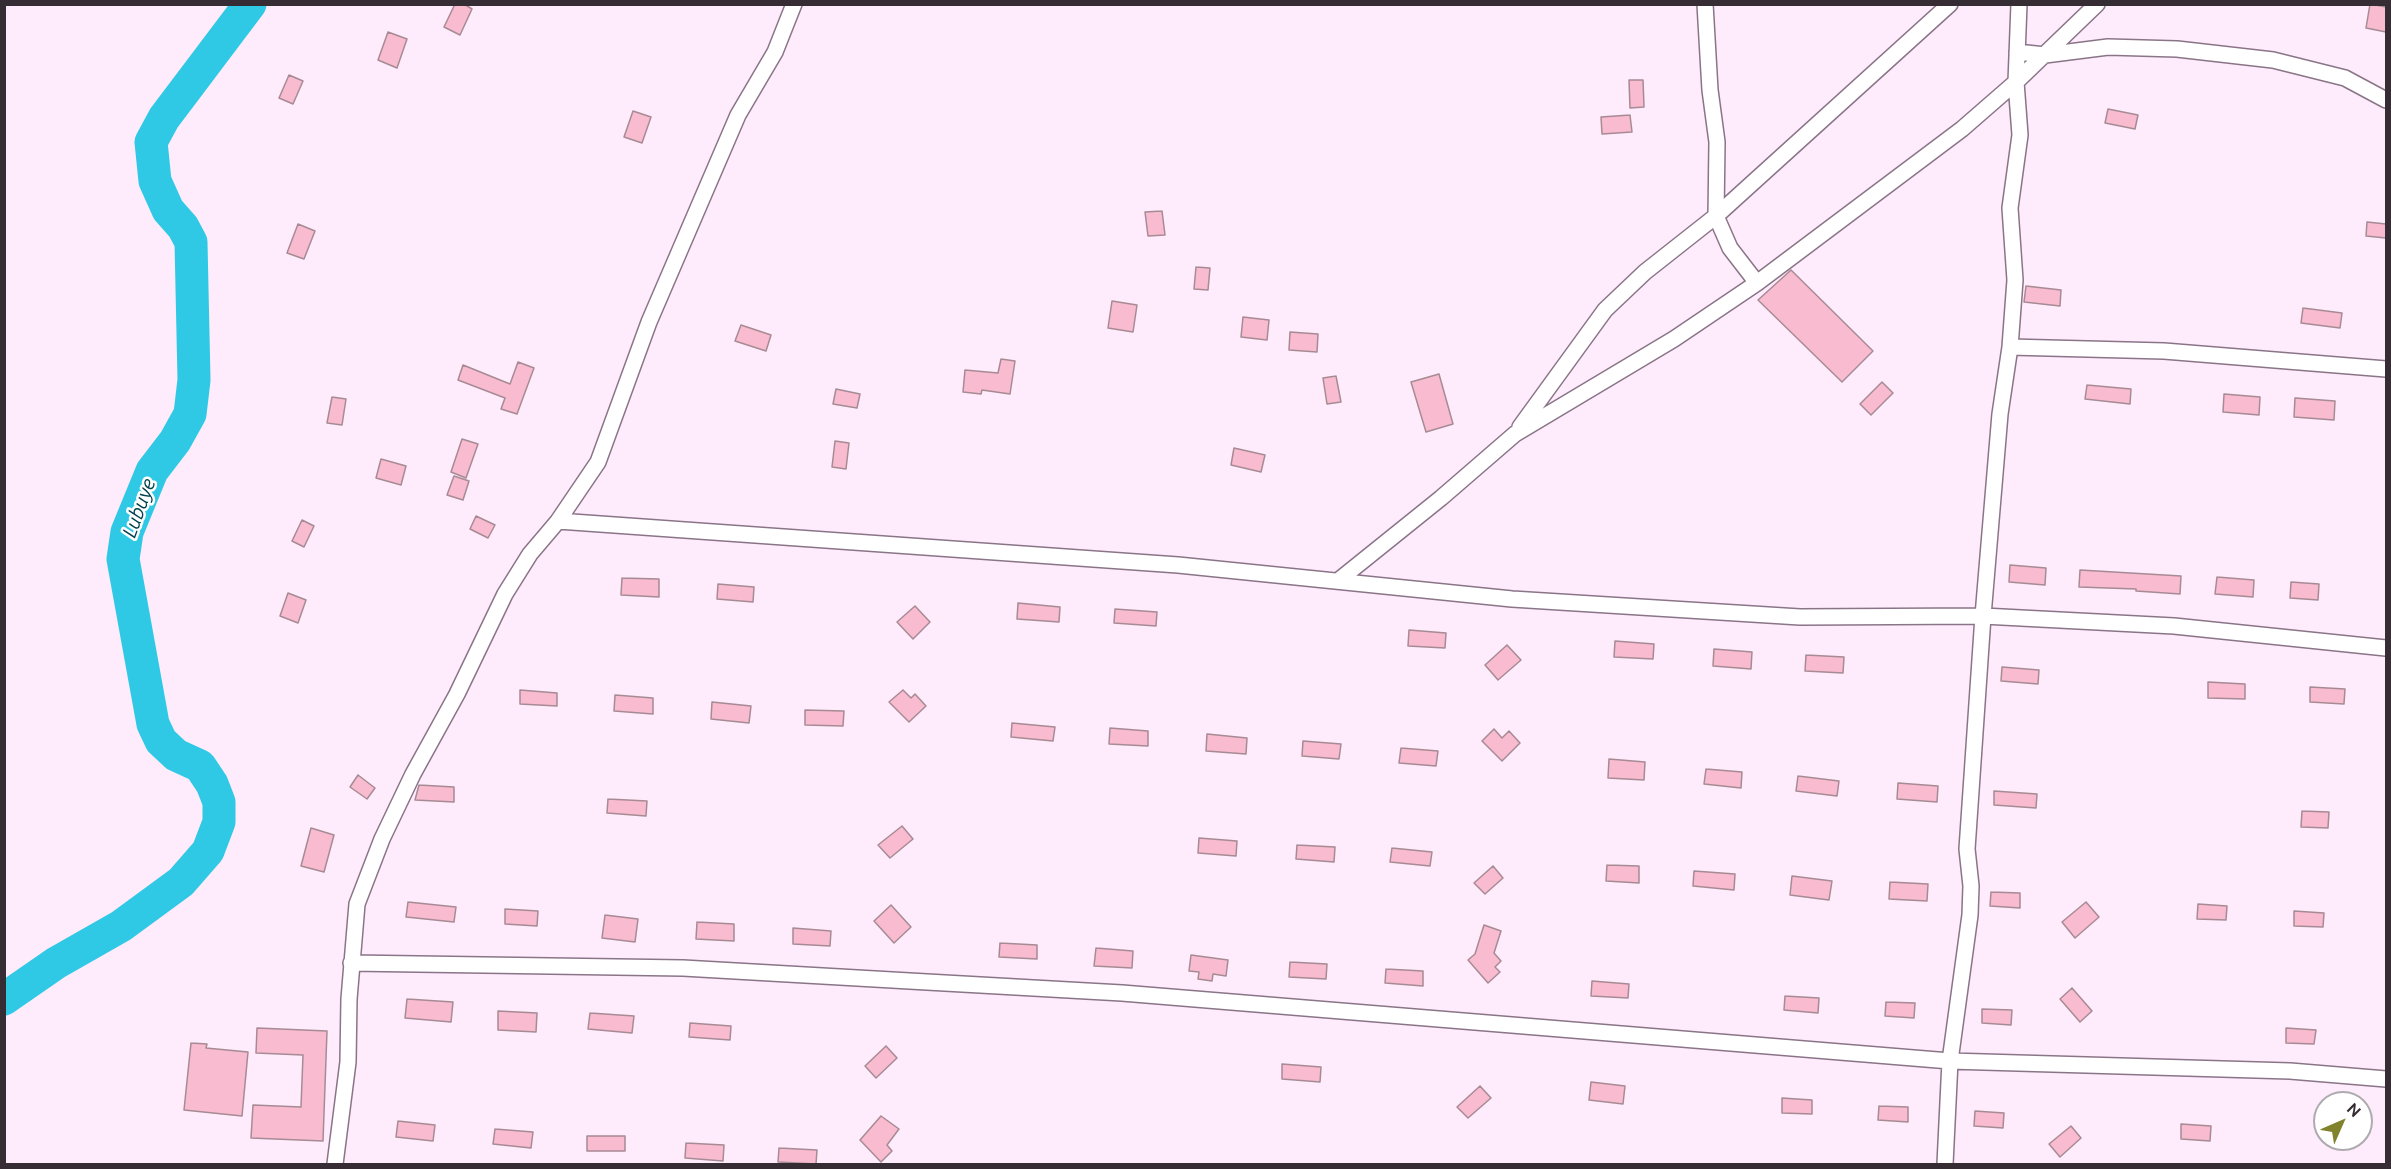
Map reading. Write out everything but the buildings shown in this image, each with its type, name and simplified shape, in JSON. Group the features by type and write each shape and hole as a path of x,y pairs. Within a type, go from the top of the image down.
{"street":[{"path":"335,1164 348,1062 351,963 357,904 382,839 413,774 457,694 505,594 530,554 558,521 598,462 649,322 738,115 775,52 794,4"},
{"path":"1705,4 1710,90 1717,142 1716,216 1730,248 1757,283"},
{"path":"1515,434 1605,310 1645,272 1716,216 1950,4"},
{"path":"1945,1164 1950,1061 1970,915 1971,886 1967,849 1983,616 2000,414 2010,347 2015,280 2010,208 2020,135 2016,82 2019,4"},
{"path":"1339,580 1441,498 1515,434 1674,339 1757,283 1962,129 2045,56 2097,4"},
{"path":"2017,52 2045,56 2108,47 2177,49 2273,60 2345,78 2386,100"},
{"path":"2010,347 2164,351 2386,369"},
{"path":"558,521 1166,564 1512,599 1800,616 1983,616 2174,626 2386,648"},
{"path":"351,963 683,968 1122,993 1950,1061 2290,1071 2386,1079"}],"waterway":[{"name":"Lubuye","path":"4,999 56,963 121,926 181,882 208,851 219,822 219,802 212,784 200,766 176,755 161,741 153,724 123,559 127,532 152,471 175,441 190,414 194,380 191,242 183,227 168,210 155,181 151,142 164,118 250,4"}]}
